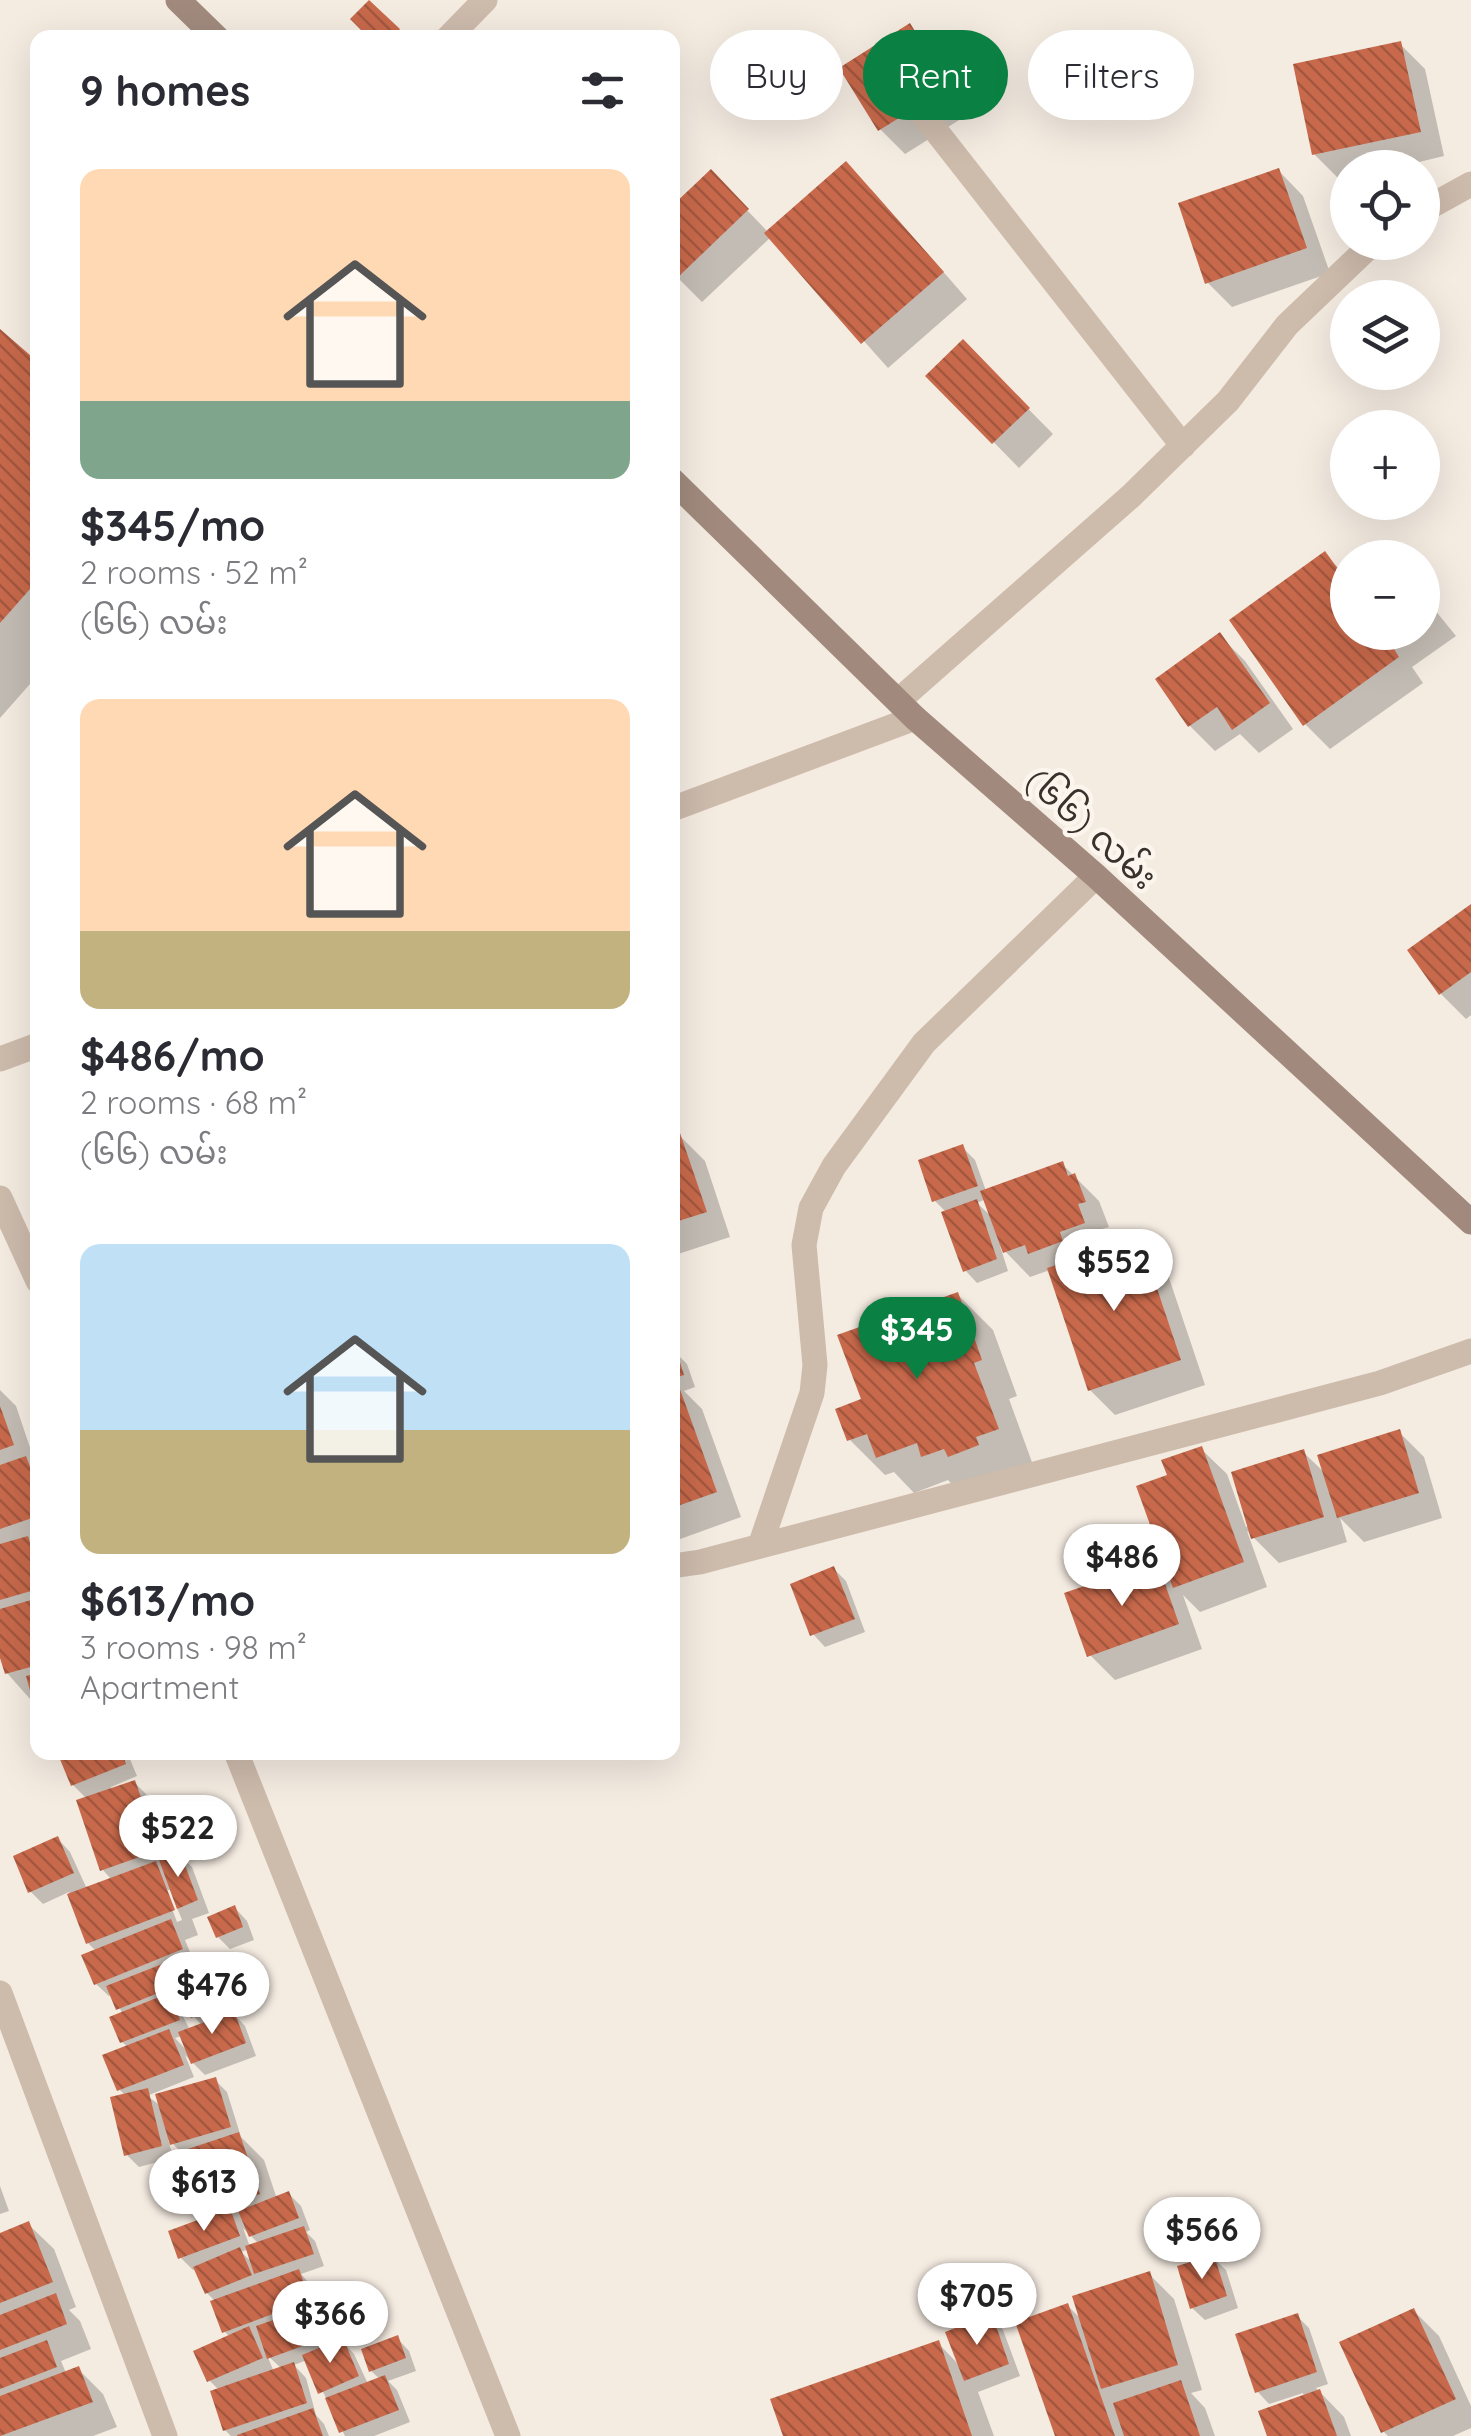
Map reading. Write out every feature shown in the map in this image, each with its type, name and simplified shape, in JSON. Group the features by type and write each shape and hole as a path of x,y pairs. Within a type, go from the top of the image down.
{"street":[{"path":"178,0 209,30"},
{"path":"456,30 486,0"},
{"path":"927,120 1183,446"},
{"path":"1440,201 1471,184"},
{"path":"680,805 907,710 1228,401 1286,326 1355,260"},
{"name":"(၆၆) လမ်း","path":"680,488 907,710 1096,876 1471,1222"},
{"path":"760,1546 812,1393 815,1365 804,1245 811,1208 834,1166 924,1043 1096,876"},
{"path":"0,1059 30,1048"},
{"path":"0,1198 30,1264"},
{"path":"680,1564 1328,1398 1471,1351"},
{"path":"239,1760 508,2436"},
{"path":"0,1993 164,2436"}],"building":[{"path":"369,0 400,29 361,30 350,19"},
{"path":"1401,41 1421,132 1312,155 1293,64"},
{"path":"863,53 863,107 843,74 843,65"},
{"path":"871,120 896,120 878,131"},
{"path":"846,161 944,272 861,344 764,233"},
{"path":"1279,168 1307,248 1205,284 1178,203"},
{"path":"711,169 749,209 680,275 680,198"},
{"path":"0,329 30,355 30,589 0,623"},
{"path":"963,339 1030,408 992,444 925,376"},
{"path":"1325,551 1330,558 1330,650 1395,650 1399,657 1303,726 1229,620"},
{"path":"1220,632 1270,703 1232,730 1217,707 1188,727 1155,679"},
{"path":"1471,904 1471,972 1439,995 1407,950"},
{"path":"680,1133 707,1212 680,1220"},
{"path":"963,1144 978,1186 932,1202 918,1160"},
{"path":"1063,1161 1068,1176 1075,1173 1086,1202 1078,1204 1085,1223 1060,1232 1063,1241 1028,1254 1025,1245 1003,1253 980,1191"},
{"path":"977,1199 997,1259 963,1272 941,1212"},
{"path":"1140,1238 1181,1360 1088,1391 1047,1268"},
{"path":"958,1292 982,1360 974,1363 999,1429 976,1437 979,1445 948,1457 944,1449 921,1457 917,1443 876,1458 867,1434 847,1441 835,1409 861,1399 837,1335"},
{"path":"680,1389 717,1492 680,1505"},
{"path":"0,1406 14,1445 0,1450"},
{"path":"1400,1429 1419,1493 1337,1518 1317,1455"},
{"path":"1202,1446 1244,1562 1173,1588 1136,1486 1167,1475 1161,1460"},
{"path":"1304,1449 1324,1517 1251,1539 1231,1472"},
{"path":"26,1456 30,1467 30,1519 0,1529 0,1465"},
{"path":"28,1536 30,1591 0,1600 0,1544"},
{"path":"1157,1561 1179,1624 1087,1657 1064,1593"},
{"path":"834,1566 855,1619 810,1636 790,1584"},
{"path":"30,1600 30,1667 5,1674 0,1658 0,1609"},
{"path":"60,1760 125,1760 126,1764 71,1786"},
{"path":"135,1780 159,1850 100,1871 76,1800"},
{"path":"58,1836 74,1873 28,1893 13,1856"},
{"path":"180,1852 198,1900 177,1909 159,1860"},
{"path":"156,1861 175,1910 86,1944 67,1894"},
{"path":"235,1905 243,1927 216,1938 207,1917"},
{"path":"171,1919 183,1949 94,1985 81,1955"},
{"path":"175,1959 183,1983 116,2010 106,1986"},
{"path":"212,1975 223,2006 191,2018 180,1988"},
{"path":"169,1993 180,2020 120,2043 109,2017"},
{"path":"234,2011 246,2043 191,2064 178,2032"},
{"path":"169,2029 184,2065 117,2091 102,2055"},
{"path":"216,2077 231,2127 170,2145 155,2094"},
{"path":"148,2088 162,2146 124,2156 110,2097"},
{"path":"239,2132 260,2194 194,2216 173,2154"},
{"path":"289,2191 299,2218 249,2237 238,2211"},
{"path":"230,2208 240,2236 178,2259 168,2231"},
{"path":"29,2221 53,2282 0,2303 0,2233"},
{"path":"304,2226 314,2254 254,2274 245,2246"},
{"path":"240,2247 252,2275 205,2294 193,2267"},
{"path":"1214,2255 1227,2296 1190,2309 1177,2266"},
{"path":"299,2269 310,2300 222,2333 210,2301"},
{"path":"1150,2271 1178,2365 1101,2389 1072,2296"},
{"path":"56,2293 67,2324 0,2350 0,2315"},
{"path":"1068,2303 1115,2436 1055,2436 1015,2322"},
{"path":"319,2304 330,2336 267,2359 256,2326"},
{"path":"1414,2308 1456,2399 1381,2433 1339,2342"},
{"path":"1298,2313 1317,2372 1255,2393 1235,2334"},
{"path":"992,2314 1009,2364 964,2381 945,2332"},
{"path":"249,2326 263,2358 207,2382 193,2351"},
{"path":"398,2335 406,2358 369,2372 361,2349"},
{"path":"343,2338 359,2376 318,2394 302,2355"},
{"path":"47,2340 57,2367 0,2389 0,2358"},
{"path":"939,2340 972,2436 783,2436 770,2399"},
{"path":"294,2362 307,2403 223,2431 210,2391"},
{"path":"79,2366 93,2402 0,2436 0,2396"},
{"path":"385,2375 399,2410 339,2433 325,2398"},
{"path":"1181,2380 1200,2436 1124,2436 1113,2403"},
{"path":"1320,2389 1337,2436 1267,2436 1258,2411"},
{"path":"313,2408 323,2436 237,2436 237,2435"}]}
